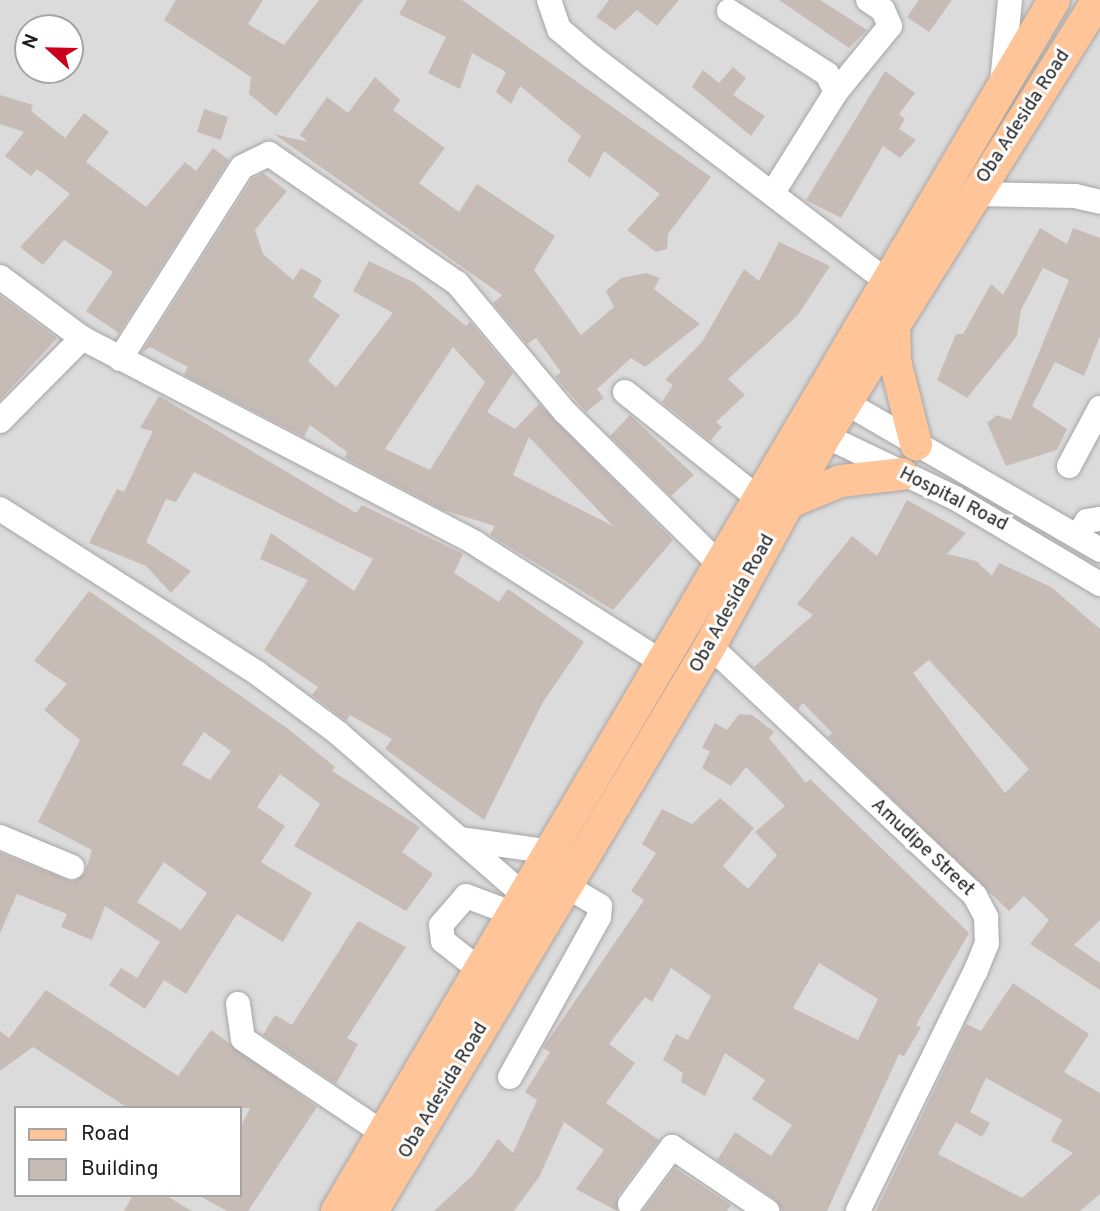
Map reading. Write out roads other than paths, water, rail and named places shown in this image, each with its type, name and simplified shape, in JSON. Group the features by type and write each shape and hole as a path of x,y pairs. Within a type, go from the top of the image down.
{"main road":[{"name":"Oba Adesida Road","path":"337,1211 665,664 759,499 813,430 834,396 887,281 1055,0"},
{"name":"Oba Adesida Road","path":"834,396 894,324 1098,0"},
{"path":"894,324 895,361 916,444"},
{"name":"Oba Adesida Road","path":"372,1211 710,646 790,502 813,430"},
{"path":"790,502 841,481 902,474"}],"street":[{"path":"550,0 559,29 887,281"},
{"path":"772,194 836,92 890,26 883,10 868,0"},
{"path":"1001,87 1010,0"},
{"path":"729,11 827,74 836,92"},
{"path":"120,359 242,167 269,154 457,283 565,412 721,566"},
{"path":"975,194 1075,196 1100,202"},
{"path":"0,277 82,338 475,543 665,664"},
{"path":"0,421 82,338"},
{"path":"625,392 759,499"},
{"name":"Hospital Road","path":"834,396 1100,550"},
{"path":"1069,466 1100,408"},
{"name":"Hospital Road","path":"813,430 955,498 1100,584"},
{"path":"0,509 257,673 338,733 460,839 519,905"},
{"path":"1078,536 1087,521 1100,519"},
{"name":"Amudipe Street","path":"710,646 975,896 986,917 988,943 858,1211"},
{"path":"0,837 72,867"},
{"path":"460,839 553,852"},
{"path":"510,1077 599,917 600,906 567,886"},
{"path":"480,971 443,941 441,925 466,895 519,905"},
{"path":"238,1004 243,1039 408,1151"},
{"path":"630,1204 672,1147 768,1211"}]}
